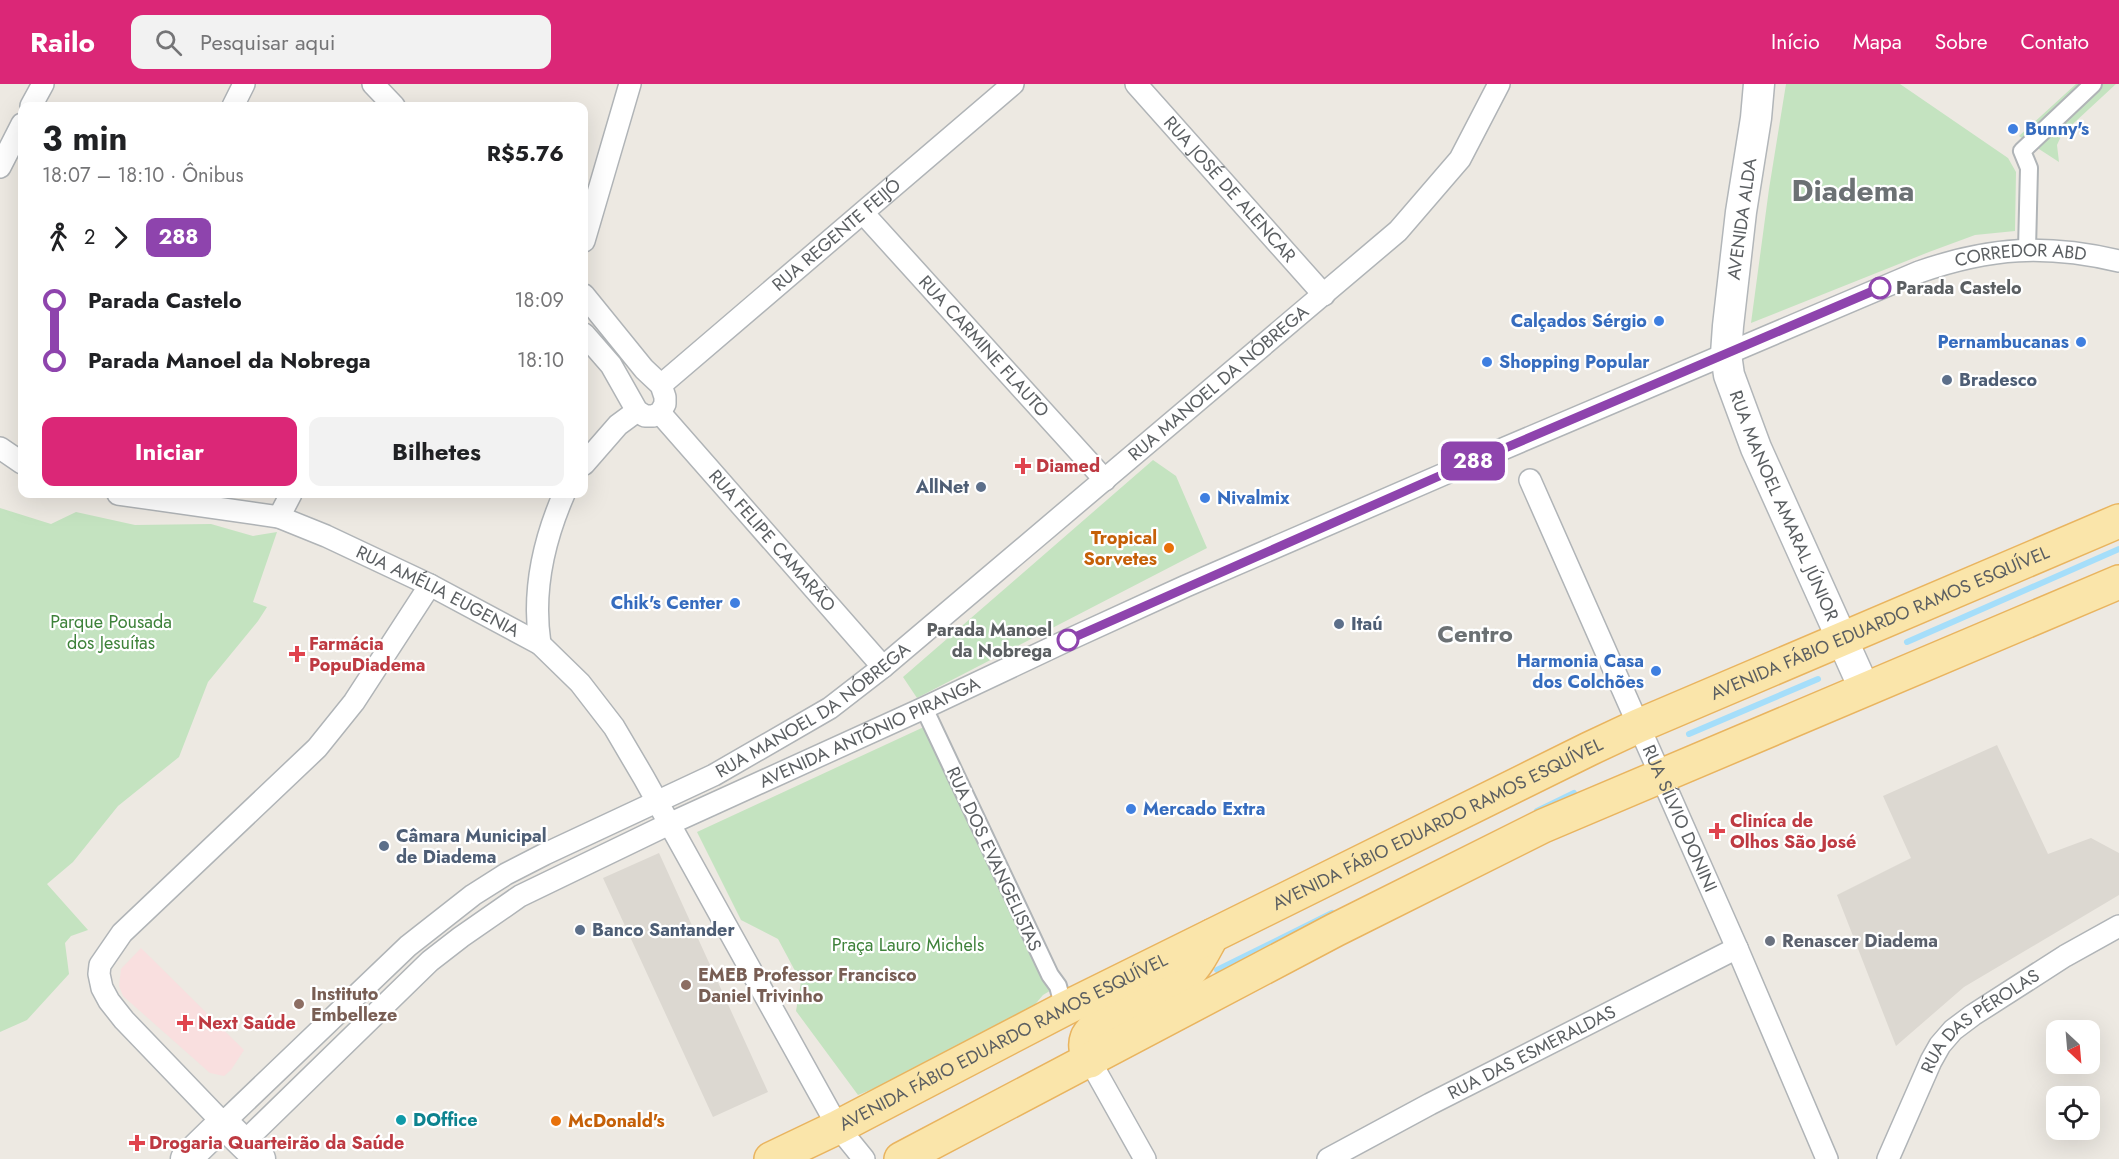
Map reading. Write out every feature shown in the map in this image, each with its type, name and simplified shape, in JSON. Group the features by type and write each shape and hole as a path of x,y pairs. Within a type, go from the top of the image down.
{"main road":[{"name":"AVENIDA ALDA","path":"1726,354 1735,261 1755,128 1759,84"},
{"name":"RUA MANOEL AMARAL JÚNIOR","path":"1726,354 1729,375 1755,447 1864,688"},
{"name":"AVENIDA FÁBIO EDUARDO RAMOS ESQUÍVEL","path":"771,1159 1064,1009 1638,726 2119,521"},
{"path":"901,1159 1335,930 1543,826 1864,688 2119,582"},
{"path":"1090,1060 1085,1048 1090,1031 1188,974 1212,936"},
{"name":"AVENIDA ANTÔNIO PIRANGA","path":"186,1159 242,1142"}],"street":[{"path":"33,102 43,84"},
{"path":"235,102 244,84"},
{"path":"373,84 390,102"},
{"path":"588,227 630,84"},
{"name":"RUA REGENTE FEIJÓ","path":"661,385 1013,84"},
{"name":"RUA JOSÉ DE ALENCAR","path":"1136,84 1324,295"},
{"name":"RUA MANOEL DA NÓBREGA","path":"658,803 792,732 830,708 883,667 1324,295 1398,231 1460,159 1499,84"},
{"path":"2026,249 2029,168 2022,151 2093,84"},
{"path":"0,167 18,132"},
{"name":"RUA CARMINE FLAUTO","path":"863,213 1105,480"},
{"name":"CORREDOR ABD","path":"1726,354 1919,272 1948,262 2001,251 2026,249 2065,251 2119,261"},
{"path":"588,300 644,369 661,385 665,397 660,413 645,416 637,411 611,365 588,339"},
{"name":"AVENIDA ANTÔNIO PIRANGA","path":"242,1142 430,961 461,936 520,896 669,824 1196,582 1726,354"},
{"path":"588,459 618,425 637,411"},
{"name":"RUA FELIPE CAMARÃO","path":"660,413 883,667"},
{"path":"0,448 18,460"},
{"name":"RUA SÍLVIO DONINI","path":"1530,480 1737,948 1827,1159"},
{"name":"RUA AMÉLIA EUGENIA","path":"146,498 279,517 326,536 430,585 540,644 580,683 614,727 838,1126 864,1159"},
{"path":"279,517 289,498"},
{"path":"540,644 537,603 543,549 562,498"},
{"path":"242,1142 124,1020 102,988 99,975 100,965 122,933 317,748 354,702 430,585"},
{"name":"RUA DOS EVANGELISTAS","path":"924,708 1050,975 1058,986 1064,1009"},
{"name":"AVENIDA ANTÔNIO PIRANGA","path":"242,1142 408,946 465,900 506,874 658,803"},
{"name":"RUA DAS PÉROLAS","path":"1888,1159 1931,1061 1940,1045 1953,1030 1973,1014 2119,926"},
{"name":"RUA DAS ESMERALDAS","path":"1328,1159 1430,1104 1737,948"},
{"path":"1090,1060 1145,1159"}],"shaded area":[{"path":"1997,745 2048,854 2091,838 2119,853 2119,895 1964,987 1896,1046 1837,895 1911,858 1883,796"},
{"name":"EMEB Professor Francisco Daniel Trivinho","path":"659,853 768,1092 713,1117 603,878"},
{"name":"Next Saúde","path":"141,948 244,1050 231,1070 224,1076 210,1073 123,996 119,986 121,969"}],"green space":[{"path":"1786,84 1900,84 2008,158 2016,172 2015,231 1975,235 1751,323"},
{"path":"2076,84 2116,84 2062,134 2057,145 2059,162 2019,136"},
{"path":"1153,460 1176,476 1207,548 917,698 903,677"},
{"name":"Parque Pousada dos Jesuítas","path":"0,508 51,524 76,512 135,525 211,524 253,536 277,532 253,602 267,607 208,682 179,757 118,806 73,862 47,884 88,930 71,936 65,943 69,974 27,1020 0,1032"},
{"name":"Praça Lauro Michels","path":"926,726 1058,986 1043,995 1032,1008 897,1079 858,1095 796,1011 801,982 778,939 741,920 697,832"}],"waterway":[{"path":"1907,642 2119,549"},
{"path":"1689,734 1818,679"},
{"path":"1537,811 1574,793"},
{"path":"1217,970 1332,913"}],"bus line":[{"name":"288","path":"1068,640 1437,477 1880,288"}],"place":[{"name":"Bunny's","path":"2013,129"},
{"name":"Parada Castelo","path":"1880,288"},
{"name":"Calçados Sérgio","path":"1659,321"},
{"name":"Pernambucanas","path":"2081,342"},
{"name":"Shopping Popular","path":"1487,362"},
{"name":"Bradesco","path":"1947,380"},
{"name":"Diamed","path":"1023,466"},
{"name":"AllNet","path":"981,487"},
{"name":"Nivalmix","path":"1205,498"},
{"name":"Tropical Sorvetes","path":"1169,548"},
{"name":"Chik's Center","path":"735,603"},
{"name":"Itaú","path":"1339,624"},
{"name":"Parada Manoel da Nobrega","path":"1068,640"},
{"name":"Farmácia PopuDiadema","path":"297,654"},
{"name":"Harmonia Casa dos Colchões","path":"1656,671"},
{"name":"Mercado Extra","path":"1131,809"},
{"name":"Cliníca de Olhos São José","path":"1717,831"},
{"name":"Câmara Municipal de Diadema","path":"384,846"},
{"name":"Banco Santander","path":"580,930"},
{"name":"Renascer Diadema","path":"1770,941"},
{"name":"EMEB Professor Francisco Daniel Trivinho","path":"686,985"},
{"name":"Instituto Embelleze","path":"299,1004"},
{"name":"Next Saúde","path":"185,1023"},
{"name":"DOffice","path":"401,1120"},
{"name":"McDonald's","path":"556,1121"},
{"name":"Drogaria Quarteirão da Saúde","path":"137,1143"}],"district":[{"name":"Diadema","path":"1853,191"},
{"name":"Centro","path":"1475,634"}]}
